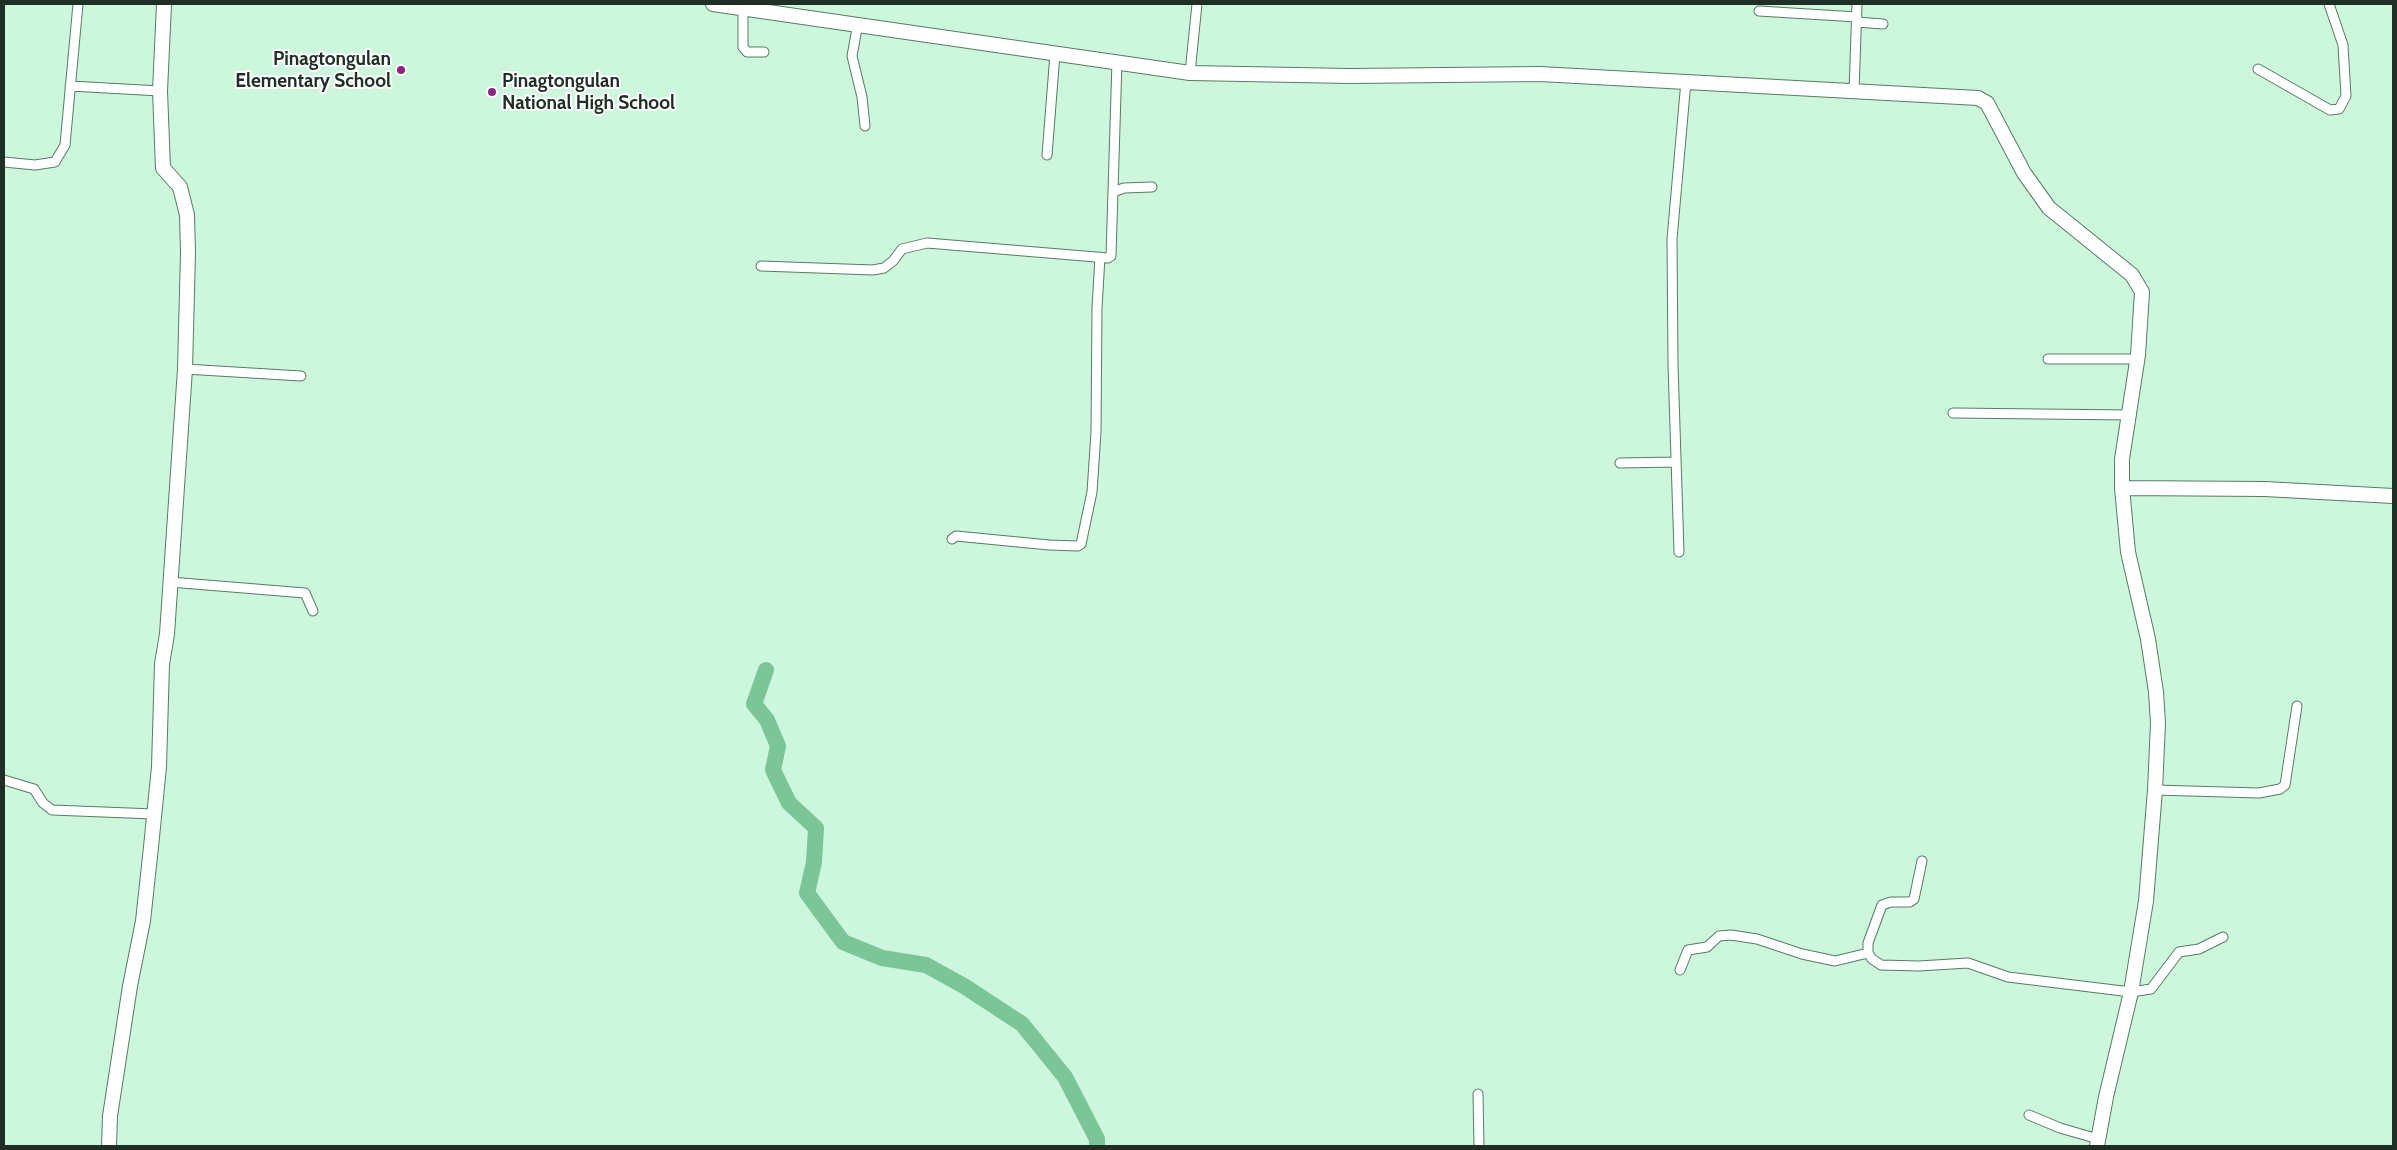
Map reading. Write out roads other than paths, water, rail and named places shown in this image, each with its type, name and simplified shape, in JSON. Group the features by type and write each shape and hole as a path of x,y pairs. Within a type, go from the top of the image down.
{"street":[{"path":"4,162 35,166 55,162 64,145 78,4"},
{"path":"109,1146 113,1099 130,986 144,921 159,767 162,664 167,634 184,369 188,252 187,215 180,187 163,168 160,91 164,4"},
{"path":"714,4 1190,73 1350,76 1540,74 1978,98 1987,103 2024,173 2049,208 2132,275 2142,292 2138,359 2131,415 2122,459 2122,488 2128,552 2148,639 2156,692 2158,723 2155,790 2146,901 2131,992 2098,1142 2029,1116"},
{"path":"1190,73 1197,4"},
{"path":"1854,92 1857,4"},
{"path":"2258,69 2330,110 2339,109 2346,96 2343,45 2329,4"},
{"path":"743,9 742,47 747,52 764,52"},
{"path":"1759,11 1857,19 1883,24"},
{"path":"858,24 853,63 862,97 865,126"},
{"path":"1047,155 1055,54"},
{"path":"761,266 873,270 884,268 894,261 898,253 908,246 927,243 1108,258 1112,254 1117,61"},
{"path":"1679,552 1672,239 1686,81"},
{"path":"70,86 160,91"},
{"path":"1113,192 1124,188 1152,187"},
{"path":"952,539 956,536 1049,545 1081,544 1092,492 1096,432 1097,308 1100,257"},
{"path":"2048,359 2138,359"},
{"path":"184,369 301,376"},
{"path":"1953,413 2131,415"},
{"path":"1620,463 1676,462"},
{"path":"2122,488 2265,489 2393,496"},
{"path":"170,582 305,593 313,612"},
{"path":"2155,790 2259,793 2280,789 2285,785 2297,706"},
{"path":"4,780 34,789 42,803 52,810 154,814"},
{"path":"1922,861 1914,899 1910,902 1892,902 1882,906 1868,943 1868,953 1872,959 1881,965 1918,966 1968,963 2008,978 2131,992 2151,989 2179,952 2199,949 2222,937"},
{"path":"1680,970 1688,950 1706,947 1719,936 1731,935 1757,940 1802,954 1834,961 1868,953"},
{"path":"1478,1094 1479,1146"}],"waterway":[{"path":"766,670 754,704 767,720 778,746 773,770 789,803 816,828 814,862 807,893 843,942 882,958 926,965 964,986 1022,1024 1065,1077 1097,1139 1097,1146"}],"place":[{"name":"Pinagtongulan Elementary School","path":"401,70"},
{"name":"Pinagtongulan National High School","path":"492,92"}]}
